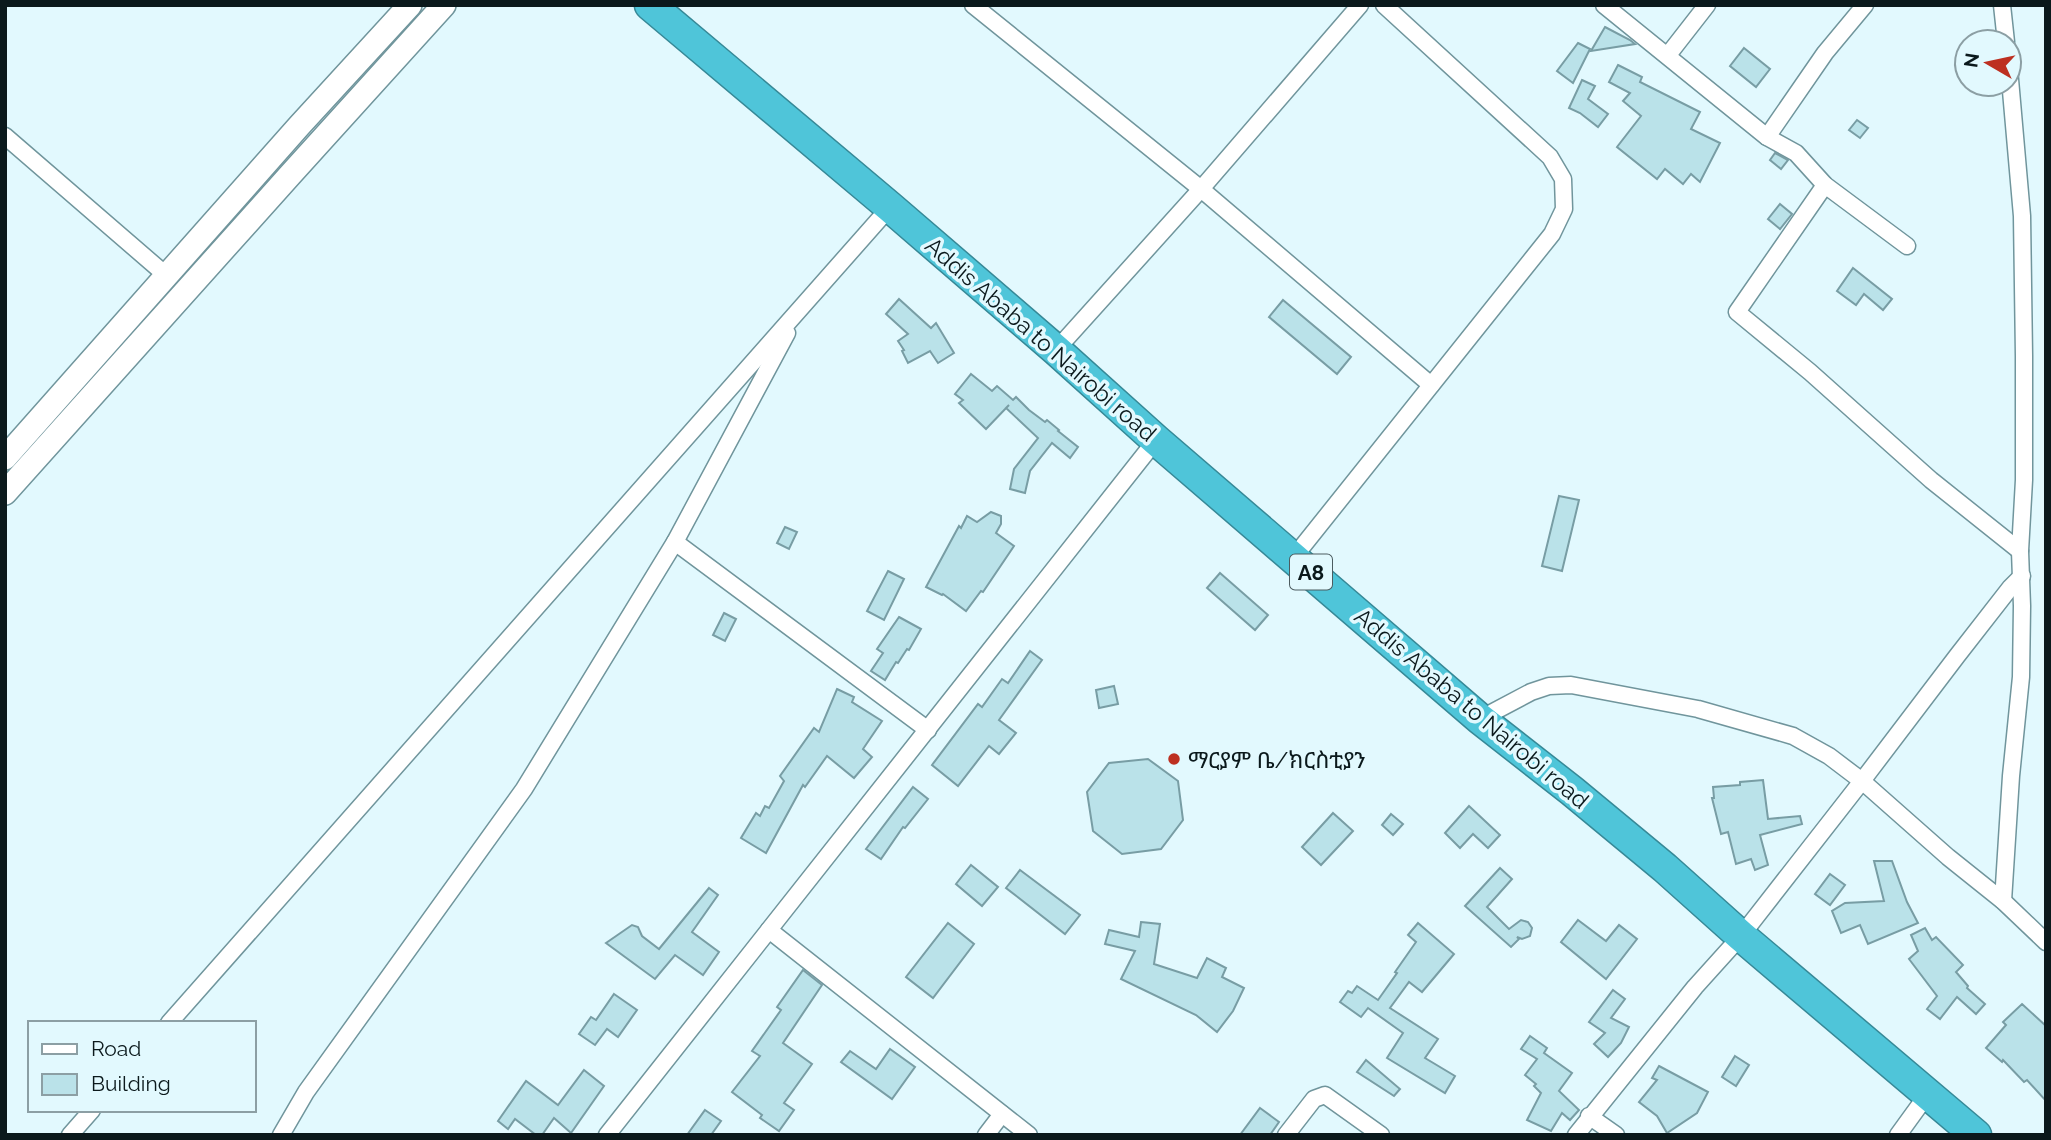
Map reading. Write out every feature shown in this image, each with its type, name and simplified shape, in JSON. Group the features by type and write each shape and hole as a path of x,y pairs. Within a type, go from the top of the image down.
{"highway":[{"name":"Addis Ababa to Nairobi road","path":"650,5 890,206 1480,719 1665,868 1976,1135"}],"street":[{"path":"5,458 410,5"},
{"path":"5,493 444,5"},
{"path":"973,5 1200,188 1431,385"},
{"path":"1056,349 1360,5"},
{"path":"1293,557 1552,234 1564,209 1563,179 1550,157 1384,5"},
{"path":"1604,5 1767,136 1796,153 1825,185 1908,246"},
{"path":"1668,55 1707,5"},
{"path":"1767,136 1825,53 1866,5"},
{"path":"2001,5 2004,28"},
{"path":"2003,901 2021,677 2020,551 2024,466 2022,216 2012,98"},
{"path":"5,136 167,276"},
{"path":"1825,185 1737,312 1810,372 1930,480 2020,551"},
{"path":"171,1021 890,206"},
{"path":"281,1135 306,1092 524,789 675,542 799,309"},
{"path":"607,1135 1156,440"},
{"path":"675,542 928,730"},
{"path":"1576,1135 1695,987 1741,936 2021,576"},
{"path":"1480,719 1531,692 1549,686 1571,685 1698,709 1793,736 1829,756 1862,781 1948,857 2003,901 2046,942"},
{"path":"769,930 1029,1135"},
{"path":"1286,1135 1314,1099 1325,1095 1381,1135"},
{"path":"1898,1135 1927,1095"},
{"path":"70,1135 90,1112"},
{"path":"986,1135 1002,1114"},
{"path":"1589,1116 1616,1135"}],"building":[{"path":"1605,27 1630,40 1635,44 1591,51"},
{"path":"1578,43 1590,49 1573,83 1557,71"},
{"path":"1744,48 1770,69 1756,87 1730,66"},
{"path":"1618,65 1642,77 1640,82 1700,112 1691,129 1720,143 1700,182 1691,174 1683,184 1665,169 1657,179 1617,147 1641,116 1623,101 1630,93 1609,82"},
{"path":"1582,80 1595,86 1588,99 1608,114 1598,127 1569,108"},
{"path":"1857,120 1868,128 1860,138 1849,130"},
{"path":"1775,153 1788,160 1781,169 1770,160"},
{"path":"1780,204 1792,214 1780,229 1768,219"},
{"path":"1853,268 1892,299 1883,310 1864,294 1856,305 1837,291"},
{"path":"899,299 931,328 936,323 954,353 938,363 930,351 908,363 898,341 908,334 886,314"},
{"path":"1283,300 1351,357 1337,374 1269,317"},
{"path":"971,374 992,391 997,386 1013,400 1016,397 1078,447 1070,458 1052,443 1030,471 1025,493 1010,489 1014,469 1038,438 1006,408 986,429 959,403 963,400 955,394"},
{"path":"1559,496 1579,500 1562,571 1542,566"},
{"path":"991,512 1001,516 1001,524 996,533 1014,546 983,592 981,591 966,611 943,594 926,587 967,516 977,522"},
{"path":"785,527 797,532 789,549 777,543"},
{"path":"888,571 904,579 884,620 867,611"},
{"path":"1220,573 1268,615 1255,630 1207,588"},
{"path":"724,613 736,619 725,641 713,635"},
{"path":"899,617 921,629 909,650 896,662 885,680 871,671 883,653 877,649"},
{"path":"1030,651 1042,660 999,720 1016,733 999,754 989,746 958,786 932,765 978,704 982,707 1002,679 1008,683"},
{"path":"1114,686 1118,704 1099,708 1096,690"},
{"path":"837,689 854,697 852,702 882,721 863,749 872,757 854,778 827,756 805,787 803,785 766,853 741,838 756,813 760,816 765,806 769,808 784,781 780,776 814,728 819,732"},
{"path":"1148,759 1178,781 1183,820 1161,849 1122,854 1093,831 1087,792 1109,763"},
{"path":"1763,780 1768,819 1800,816 1802,824 1760,835 1768,865 1755,870 1751,859 1736,864 1728,832 1721,834 1712,798 1713,787"},
{"path":"913,787 928,799 905,828 903,827 881,859 866,849"},
{"path":"1469,806 1500,835 1488,848 1473,834 1460,848 1445,833"},
{"path":"1333,813 1353,831 1321,865 1302,847"},
{"path":"1391,814 1403,824 1393,835 1382,825"},
{"path":"1874,861 1892,861 1918,923 1868,944 1860,925 1841,933 1832,911 1845,903 1884,901"},
{"path":"971,865 998,887 982,906 956,884"},
{"path":"1500,868 1512,879 1487,907 1509,929 1521,920 1528,922 1532,928 1530,936 1522,939 1517,937 1519,939 1511,947 1465,906"},
{"path":"1020,870 1080,915 1065,934 1006,888"},
{"path":"1830,874 1845,885 1830,905 1815,894"},
{"path":"709,888 718,895 692,932 719,952 703,975 675,955 655,979 606,943 632,925 638,927 642,936 659,949"},
{"path":"1578,920 1606,941 1619,925 1637,939 1606,979 1561,942"},
{"path":"1141,922 1160,924 1154,964 1197,978 1207,958 1226,968 1222,977 1244,988 1233,1011 1217,1032 1196,1015 1121,979 1135,951 1105,944 1109,930 1139,937"},
{"path":"948,923 974,944 933,998 906,977"},
{"path":"1418,923 1454,954 1422,992 1409,982 1390,1008 1438,1039 1425,1058 1455,1076 1445,1093 1387,1058 1403,1033 1368,1008 1361,1017 1340,1002 1348,991 1352,993 1357,986 1378,1000 1416,942 1408,935"},
{"path":"1925,928 1932,940 1936,937 1963,965 1956,972 1967,988 1985,1004 1976,1014 1957,997 1940,1019 1927,1009 1937,996 1909,959 1918,951 1911,935"},
{"path":"803,970 822,985 783,1043 812,1064 784,1103 794,1110 779,1131 760,1118 762,1115 732,1092 760,1056 752,1051 781,1010 777,1007"},
{"path":"1613,990 1625,999 1611,1018 1629,1027 1621,1043 1608,1057 1594,1044 1605,1033 1589,1022"},
{"path":"614,994 637,1010 618,1037 607,1029 595,1045 579,1034 591,1017 596,1020"},
{"path":"2022,1004 2046,1026 2046,1101 2027,1080 2024,1082 2003,1060 2002,1062 1986,1048 2006,1025 2003,1022"},
{"path":"1530,1036 1547,1048 1544,1053 1572,1073 1559,1091 1579,1110 1570,1120 1562,1113 1551,1131 1527,1120 1541,1093 1534,1086 1536,1084 1525,1075 1537,1059 1521,1049"},
{"path":"890,1049 915,1067 892,1099 841,1062 850,1051 876,1069"},
{"path":"1735,1056 1749,1065 1736,1086 1722,1077"},
{"path":"1366,1060 1400,1089 1394,1096 1357,1072"},
{"path":"1659,1066 1708,1092 1697,1113 1667,1133 1657,1116 1639,1102 1657,1080 1652,1078"},
{"path":"584,1070 604,1086 571,1133 554,1118 542,1135 536,1135 515,1119 508,1129 498,1121 526,1081 558,1105"},
{"path":"1260,1108 1279,1122 1270,1135 1240,1135"},
{"path":"705,1110 721,1121 711,1135 687,1135"}],"place":[{"name":"ማርያም ቤ/ክርስቲያን","path":"1174,759"}]}
